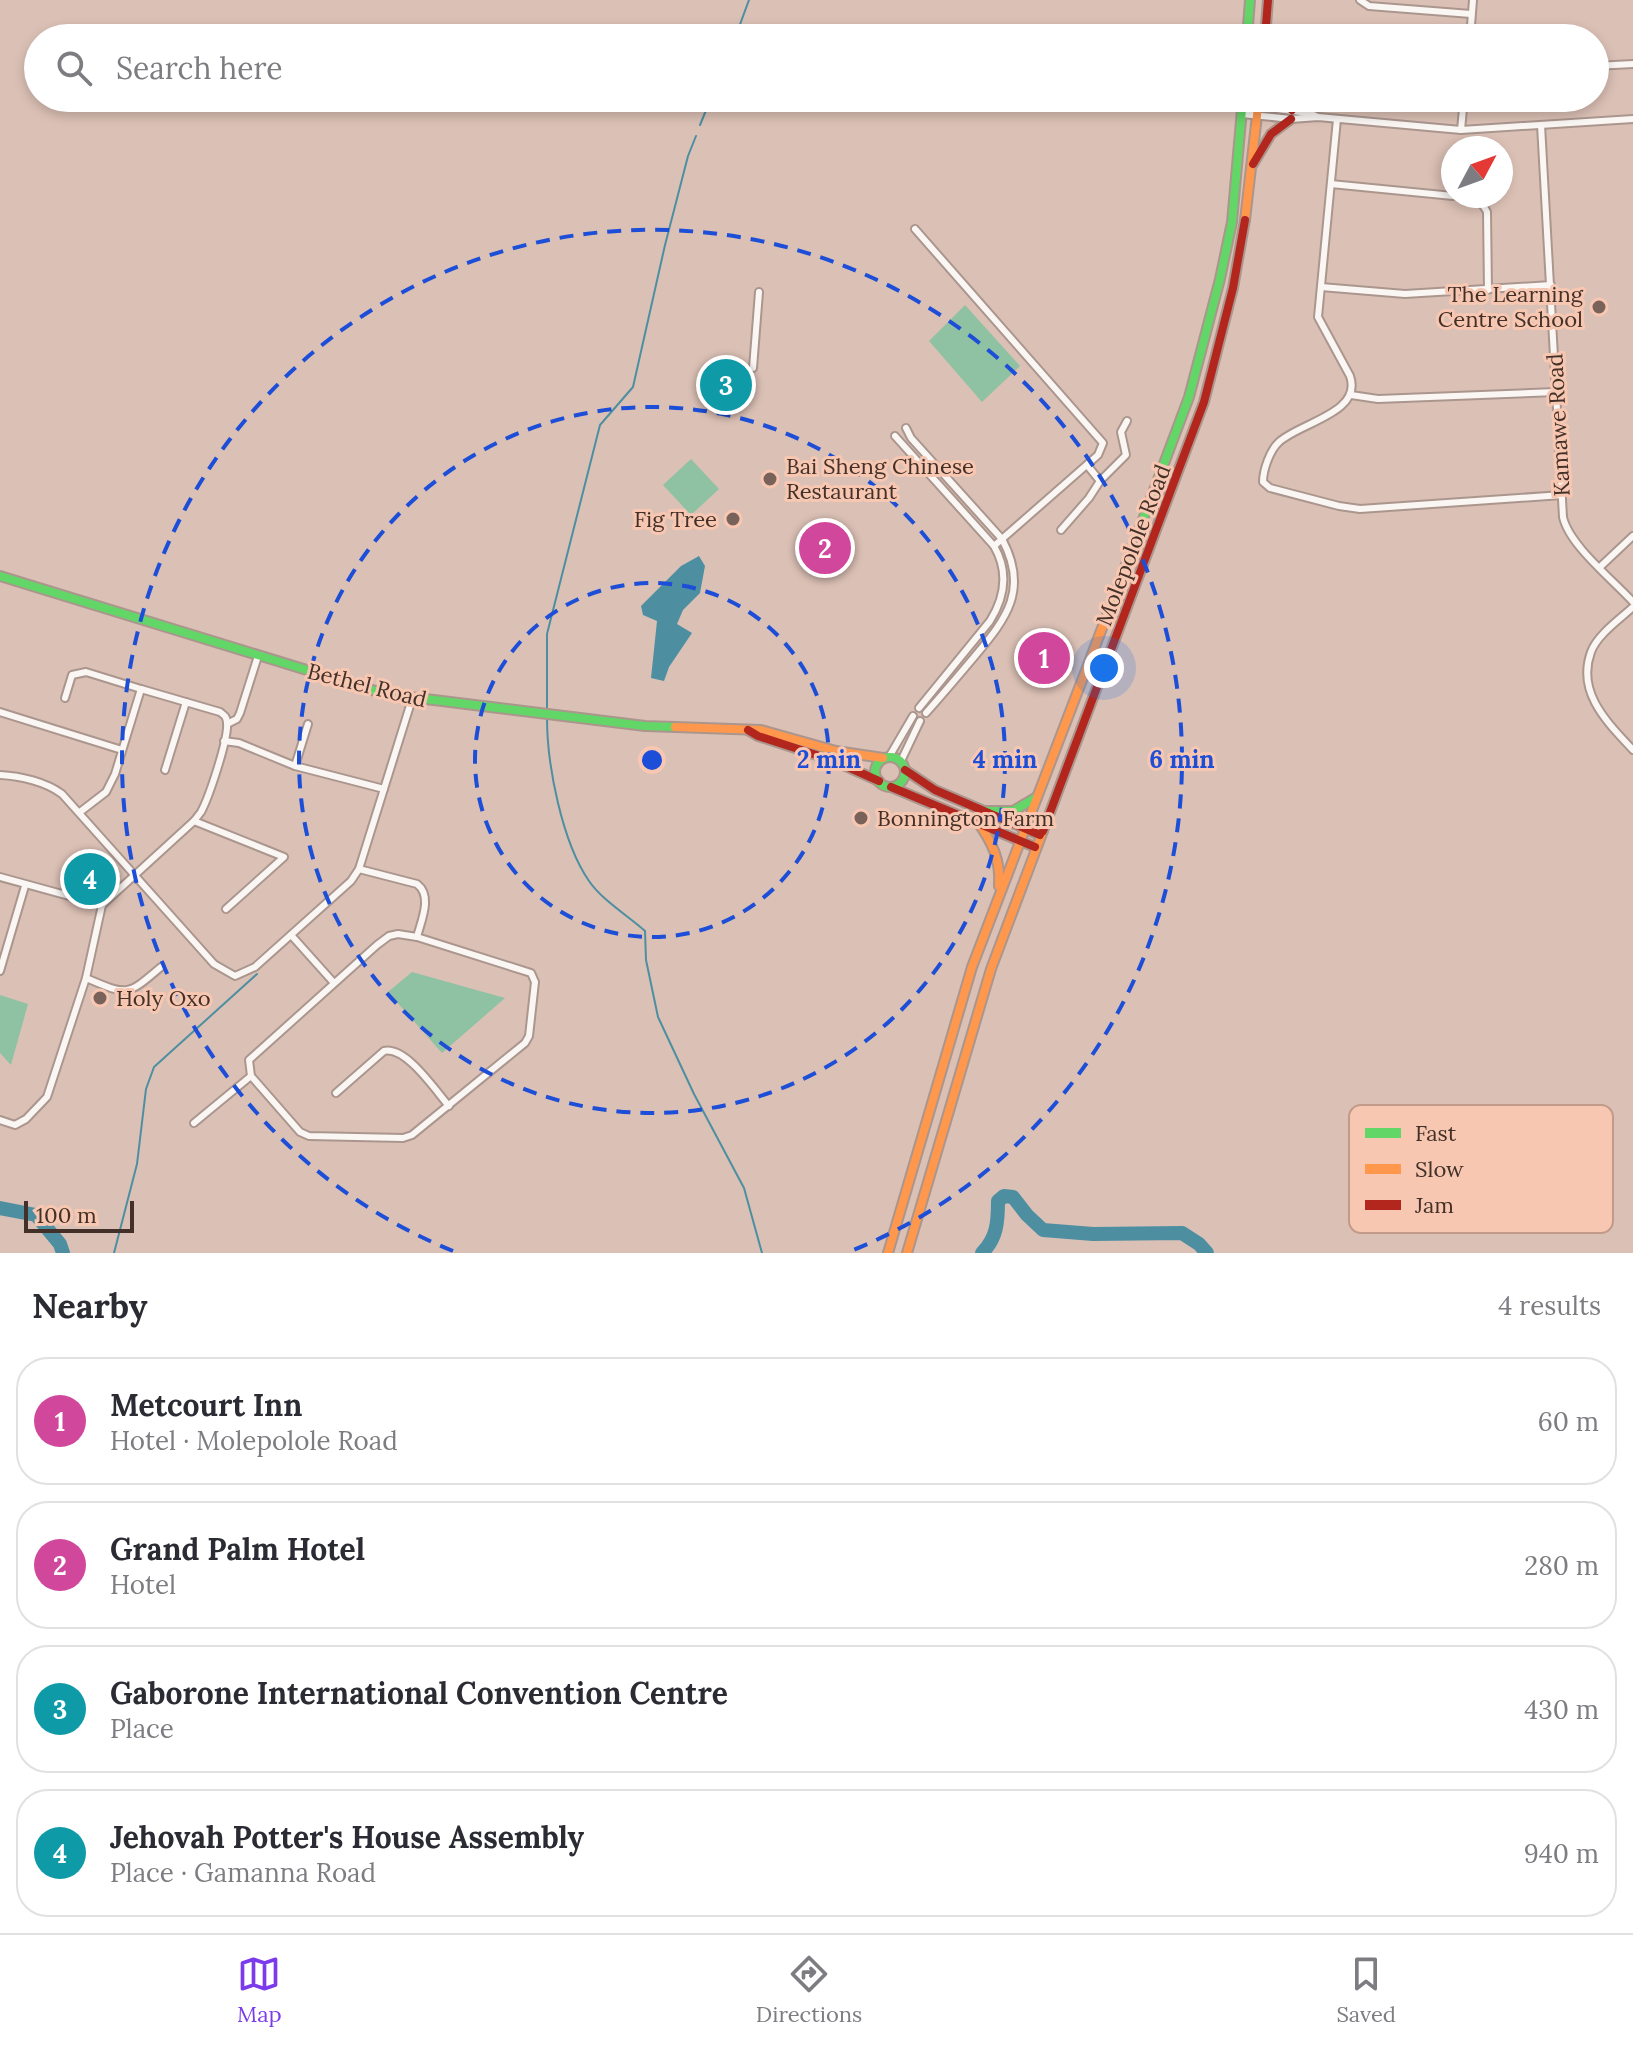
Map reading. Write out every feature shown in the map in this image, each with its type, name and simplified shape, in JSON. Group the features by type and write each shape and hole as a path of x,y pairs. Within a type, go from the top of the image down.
{"main road":[{"path":"1248,24 1250,0"},
{"path":"1266,24 1268,0"},
{"name":"Molepolole Road","path":"889,1250 972,967 1189,397 1232,222 1241,112"},
{"name":"Molepolole Road","path":"908,1251 987,984 1035,847 1204,402 1233,288 1257,112"},
{"path":"1252,167 1271,134 1292,114"},
{"name":"Bethel Road","path":"0,576 361,687 412,699 645,726 772,733 836,751 886,758"},
{"name":"Bethel Road","path":"747,730 832,760 879,781"},
{"path":"1035,847 891,787 879,781 876,769 886,758 903,766 935,790 1040,835"},
{"path":"891,787 900,783 903,766"},
{"path":"930,802 935,790"},
{"path":"986,811 1013,813 1040,794"},
{"path":"973,806 973,819 997,853 1000,867 997,901"}],"street":[{"path":"1360,0 1369,6 1471,14"},
{"path":"1471,24 1473,0"},
{"path":"1609,65 1633,64"},
{"path":"1284,112 1461,130 1633,119"},
{"path":"1461,130 1463,112"},
{"path":"1337,119 1318,317 1350,376 1353,385 1351,395 1342,405 1279,442 1263,473 1263,482 1270,488 1360,509 1562,495"},
{"name":"Kamawe Road","path":"1541,125 1566,528 1574,541 1633,604"},
{"path":"1331,184 1441,195"},
{"path":"1485,208 1488,290"},
{"path":"915,229 1100,437 1103,449 994,546"},
{"path":"1321,287 1405,294 1551,285"},
{"path":"753,368 759,292"},
{"path":"1351,395 1378,399 1556,392"},
{"path":"1061,530 1100,481 1126,455 1121,432 1127,421"},
{"path":"906,428 911,438 1002,539 1014,575 1009,611 1004,621 926,713"},
{"path":"895,436 994,546 1001,557 1005,583 998,608 919,708"},
{"path":"1087,465 1100,481"},
{"path":"1600,567 1633,536"},
{"path":"1633,604 1598,640 1591,652 1589,685 1594,705 1602,717 1633,750"},
{"path":"227,724 237,719 240,713 258,656"},
{"path":"0,1120 15,1125 26,1119 47,1097 86,978 102,905 194,821 206,802 227,724 226,717 220,712 86,672 72,675 65,698"},
{"path":"80,812 106,792 141,689"},
{"path":"0,775 16,776 55,789 80,812 214,964 235,976 255,967 351,881 359,869 412,699"},
{"path":"165,770 186,702"},
{"path":"0,712 122,750"},
{"path":"886,758 913,716"},
{"path":"903,766 920,721"},
{"path":"295,766 308,724"},
{"path":"224,741 239,743 295,766 384,789"},
{"path":"194,821 284,857 226,909"},
{"path":"359,869 417,884 423,889 426,898 417,937"},
{"path":"0,877 102,905"},
{"path":"0,971 25,886"},
{"path":"291,935 334,983"},
{"path":"389,936 417,937 531,973 535,982 532,1029 525,1043 420,1131 403,1138 317,1138 300,1132 251,1076 249,1060 334,983 389,936"},
{"path":"86,978 113,989 134,990 161,967"},
{"path":"336,1093 390,1049 404,1055 449,1106"},
{"path":"194,1123 251,1076"}],"green space":[{"path":"965,305 1020,366 982,402 929,341"},
{"path":"691,459 719,489 691,515 663,485"},
{"path":"412,972 505,998 442,1053 388,992"},
{"path":"0,995 28,1004 11,1065 0,1053"}],"water":[{"path":"699,556 705,566 700,593 683,610 677,624 692,633 669,667 664,681 651,678 657,621 643,615 641,606 681,566"}],"waterway":[{"path":"740,24 749,0"},
{"path":"700,125 705,112"},
{"path":"547,712 547,634 600,425 633,387 665,245 696,136"},
{"path":"547,718 553,780 571,846 594,888 645,931 646,960 658,1017 694,1094 744,1188 762,1253"},
{"path":"114,1253 137,1164 146,1089 154,1067 257,974"},
{"path":"982,1253 994,1235 998,1201 1004,1196 1013,1197 1043,1230 1093,1234 1182,1233 1207,1253"},
{"path":"0,1208 36,1215 60,1244 63,1253"}],"traffic: fast":[{"path":"1248,24 1250,0"},
{"path":"1109,610 1189,397 1232,222 1242,112"},
{"path":"0,576 385,694 675,727"},
{"path":"890,757 901,761 905,772 901,783 890,787 879,783 875,772 879,761 890,757"},
{"path":"986,811 1013,811 1037,797"}],"traffic: slow":[{"path":"1245,220 1257,112"},
{"path":"888,1253 972,967 1109,610"},
{"path":"675,727 761,730 836,751 883,758"},
{"path":"977,821 994,852 999,868 999,886"},
{"path":"907,1253 991,969 1043,831"}],"traffic: jam":[{"path":"1266,24 1268,0"},
{"path":"1253,164 1271,134 1291,119"},
{"path":"1043,831 1204,402 1233,288 1245,220"},
{"path":"748,730 832,760 879,781"},
{"path":"905,770 935,790 1040,835"},
{"path":"891,787 1035,847"}],"place":[{"name":"The Learning Centre School","path":"1599,307"},
{"name":"Gaborone International Convention Centre","path":"726,385"},
{"name":"Bai Sheng Chinese Restaurant","path":"770,479"},
{"name":"Fig Tree","path":"733,519"},
{"name":"Grand Palm Hotel","path":"825,548"},
{"name":"Metcourt Inn","path":"1044,658"},
{"name":"Bonnington Farm","path":"861,818"},
{"name":"Jehovah Potter's House Assembly","path":"90,879"},
{"name":"Holy Oxo","path":"100,998"}]}
